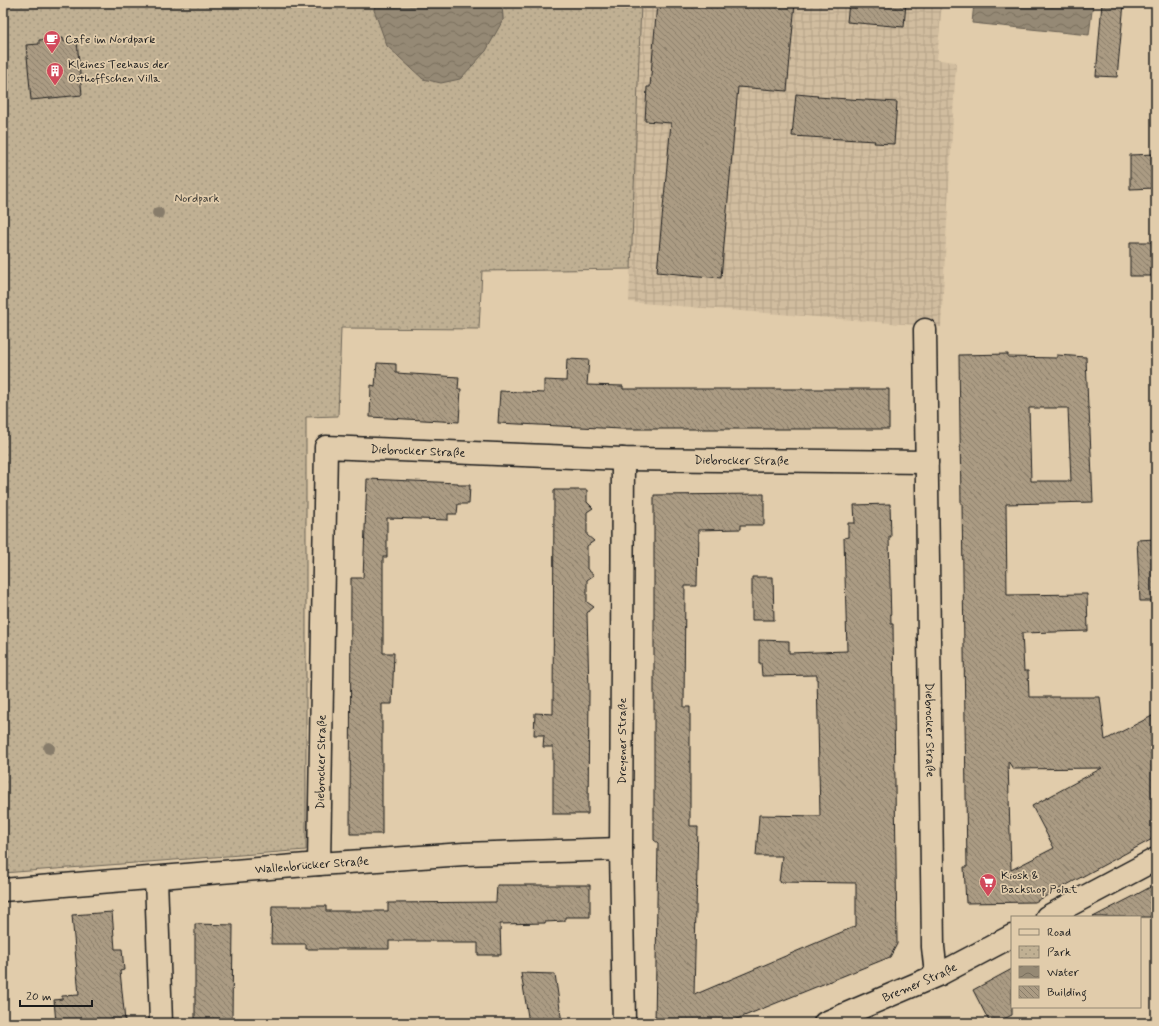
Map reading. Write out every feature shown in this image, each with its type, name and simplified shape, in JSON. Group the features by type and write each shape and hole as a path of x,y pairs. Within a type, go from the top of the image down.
{"street":[{"name":"Diebrocker Straße","path":"925,330 933,947 935,965 940,974"},
{"name":"Diebrocker Straße","path":"319,864 326,446 623,459 927,462"},
{"name":"Dreyener Straße","path":"623,459 621,849 624,1023"},
{"name":"Wallenbrücker Straße","path":"3,890 319,864 464,854 621,849"},
{"path":"1049,916 1156,859"},
{"path":"156,878 160,1023"},
{"name":"Bremer Straße","path":"825,1023 940,974 1011,937"}],"shaded area":[{"path":"641,3 942,3 937,60 956,62 941,327 629,302"}],"green space":[{"name":"Nordpark","path":"3,3 376,3 374,10 503,20 502,3 641,3 631,269 482,271 479,329 341,328 338,416 306,417 306,850 3,873"}],"water":[{"path":"376,3 502,3 503,20 486,51 460,79 441,83 423,79 387,46 374,10"},
{"path":"974,3 1093,3 1089,35 972,23"}],"building":[{"path":"657,3 795,3 787,91 738,87 721,278 657,272 671,123 645,121 647,87 650,87"},
{"path":"849,3 906,3 904,27 847,22"},
{"path":"1102,3 1124,3 1117,77 1096,76"},
{"path":"63,38 64,42 77,41 82,95 31,100 26,45 39,44 39,40"},
{"path":"796,94 818,96 817,97 897,102 894,144 874,143 875,141 792,136"},
{"path":"1156,154 1156,188 1130,189 1130,155"},
{"path":"1130,242 1156,242 1156,276 1130,276"},
{"path":"1008,354 1008,357 1057,358 1057,355 1086,357 1093,502 1006,504 1007,595 1087,594 1088,631 1022,633 1024,671 1028,671 1029,697 1100,697 1105,740 1156,714 1156,837 1035,902 966,903 964,867 967,867 959,355","holes":["1029,408 1068,408 1071,481 1031,481","1008,761 1013,769 1102,768 1032,806 1054,848 1011,870"]},
{"path":"567,359 589,360 587,385 623,386 623,389 889,389 889,429 621,429 498,423 500,391 544,393 544,380 566,381"},
{"path":"377,363 396,364 396,373 459,377 458,389 461,389 459,422 370,417 371,385 375,386"},
{"path":"367,479 458,483 458,485 470,485 469,504 458,504 457,514 448,514 448,520 387,518 387,557 383,557 383,653 394,653 392,704 382,704 382,834 350,834 351,578 363,578"},
{"path":"554,490 587,490 587,502 593,508 587,512 587,535 594,541 587,546 587,569 594,575 587,580 587,602 594,607 587,613 589,691 588,814 553,814 553,747 543,747 544,735 534,735 535,713 553,714"},
{"path":"764,494 764,525 741,525 741,529 698,530 697,586 685,586 684,707 690,707 690,826 698,826 694,995 856,926 856,883 779,882 782,856 756,856 759,815 820,816 817,675 762,676 761,663 759,663 759,640 789,641 789,653 847,651 844,538 848,537 848,523 855,523 854,505 890,504 891,537 889,537 891,624 893,624 897,944 890,957 727,1023 655,1023 658,843 654,840 654,495"},
{"path":"1156,539 1156,601 1140,601 1137,540"},
{"path":"752,577 773,577 774,620 752,620"},
{"path":"1156,884 1156,917 1095,916"},
{"path":"497,885 590,885 590,917 565,917 565,921 545,923 500,924 501,955 478,955 478,943 452,943 452,941 389,941 389,949 306,949 306,944 271,944 272,906 326,906 326,911 388,911 388,903 496,902"},
{"path":"112,912 115,949 122,949 124,970 120,971 125,1021 56,1023 54,1000 62,999 62,996 79,995 72,915"},
{"path":"195,924 233,925 232,1019 195,1019"},
{"path":"1011,970 1012,1015 996,1023 990,1023 973,990"},
{"path":"521,973 555,974 562,1023 529,1023"}],"place":[{"name":"Cafe im Nordpark","path":"52,54"},
{"name":"Kleines Teehaus der Osthoffschen Villa","path":"55,86"},
{"name":"Kiosk & Backshop Polat","path":"988,897"}]}
